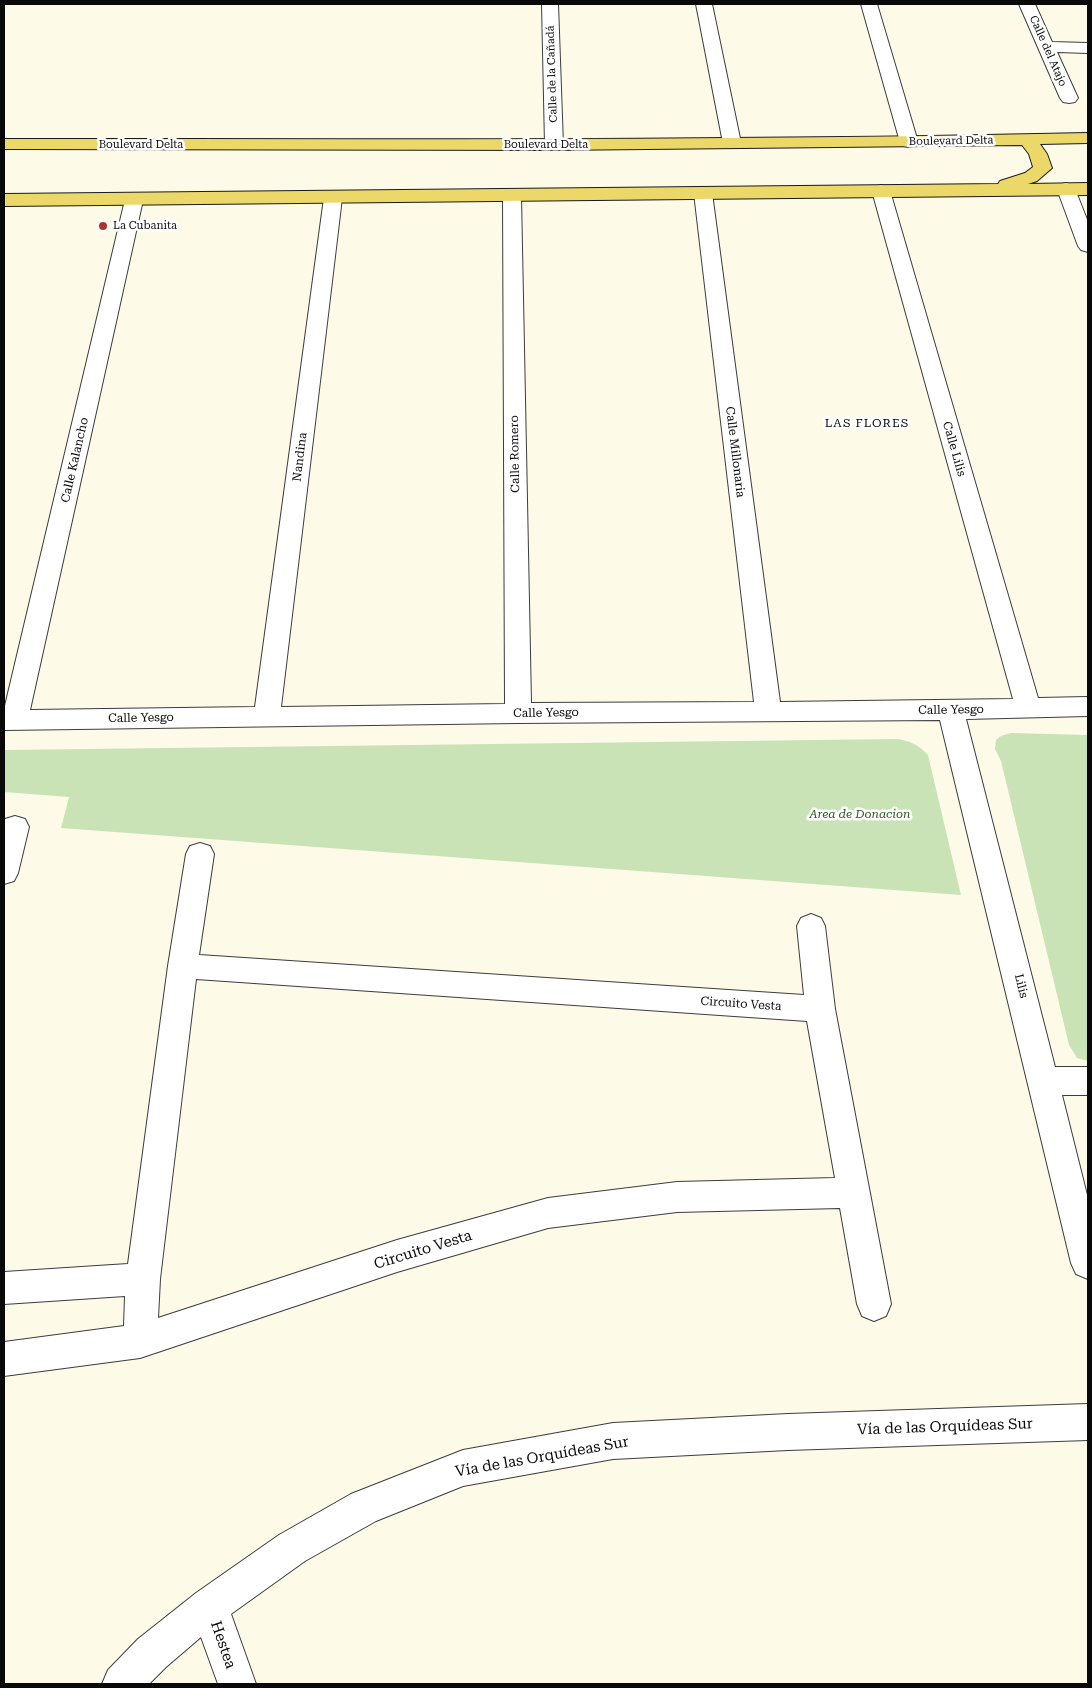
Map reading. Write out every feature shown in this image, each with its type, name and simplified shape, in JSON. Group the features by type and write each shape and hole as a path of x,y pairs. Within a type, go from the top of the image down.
{"main road":[{"name":"Boulevard Delta","path":"4,144 554,145 909,142 1088,138"},
{"path":"994,190 1031,177 1043,168 1038,154 1027,139"},
{"path":"4,200 1088,189"}],"street":[{"name":"Calle de la Cañadá","path":"550,4 554,145"},
{"path":"704,4 732,143"},
{"path":"868,4 909,142"},
{"name":"Calle del Atajo","path":"1027,4 1069,98"},
{"path":"1045,47 1088,48"},
{"path":"1066,189 1088,246"},
{"name":"Calle Lilis","path":"881,191 1028,708"},
{"name":"Calle Millonaria","path":"703,193 768,711"},
{"name":"Calle Romero","path":"512,196 518,713"},
{"name":"Nandina","path":"267,717 333,198"},
{"name":"Calle Kalancho","path":"10,720 134,200"},
{"name":"Calle Yesgo","path":"10,720 518,713 952,710 1088,706"},
{"name":"Lilis","path":"952,710 1088,1263"},
{"path":"4,873 14,827"},
{"path":"140,1341 143,1279 183,966 200,854"},
{"path":"811,926 820,1010 852,1193 874,1304"},
{"name":"Circuito Vesta","path":"183,966 820,1010"},
{"path":"1044,1081 1088,1081"},
{"name":"Circuito Vesta","path":"4,1359 140,1341 397,1256 548,1213 676,1197 852,1193"},
{"path":"4,1288 143,1279"},
{"name":"Vía de las Orquídeas Sur","path":"122,1684 152,1653 209,1606 292,1548 364,1507 463,1468 613,1441 788,1432 1088,1422"},
{"name":"Hestea","path":"209,1606 236,1684"}],"green space":[{"path":"1011,733 1088,735 1088,1061 1077,1058 1069,1045 1001,761 995,749 996,740 1001,736"},
{"name":"Area de Donacion","path":"897,739 914,744 928,755 961,895 61,828 69,797 4,792 4,750"}],"place":[{"name":"La Cubanita","path":"103,226"}],"district":[{"name":"LAS FLORES","path":"867,423"}]}
